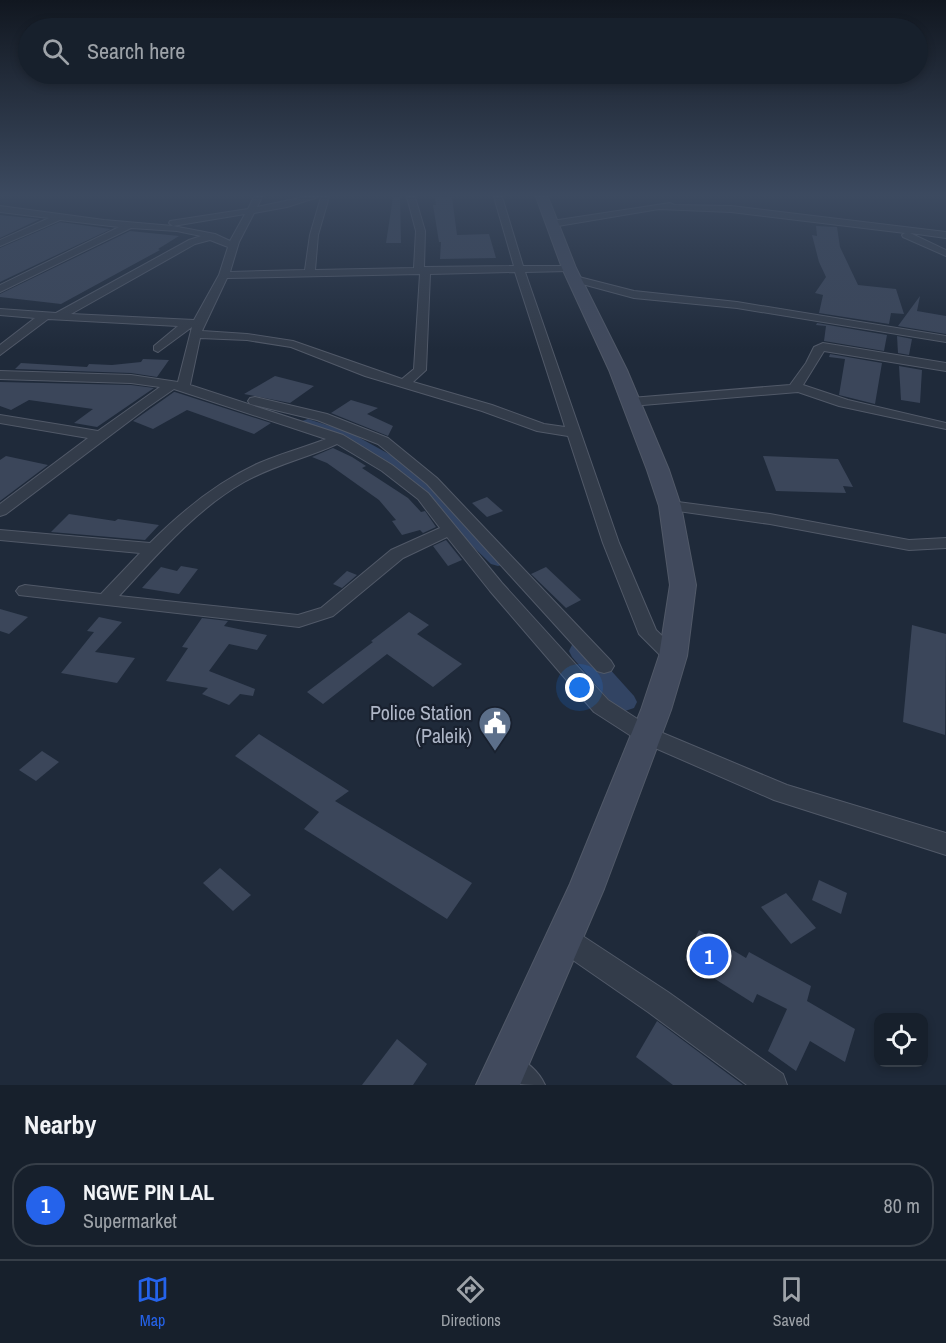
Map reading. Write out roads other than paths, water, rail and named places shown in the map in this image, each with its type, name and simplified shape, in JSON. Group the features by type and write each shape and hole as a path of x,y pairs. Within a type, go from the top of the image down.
{"street":[{"path":"0,289 83,248"},
{"path":"59,316 182,248"},
{"path":"0,511 100,436 182,382 195,327 224,275 232,248"},
{"path":"310,273 313,248"},
{"path":"404,383 420,370 421,248"},
{"path":"513,248 572,432 611,543 648,634 673,656"},
{"path":"511,1079 563,938 586,889 646,735 673,656 683,585 670,506 658,470 631,402 562,248"},
{"path":"224,275 519,268 572,273 591,286 618,292 740,306 946,339"},
{"path":"0,312 195,327 293,344 542,428 572,432"},
{"path":"0,351 45,316"},
{"path":"158,348 195,327"},
{"path":"797,387 812,363 818,348 823,347 946,367"},
{"path":"4,378 131,379 182,382 383,441 432,481 604,666"},
{"path":"631,402 797,387 844,403 943,426"},
{"path":"0,419 100,436"},
{"path":"309,421 387,468 423,496 496,587 601,706 646,735 782,793 946,844"},
{"path":"106,600 154,549 209,501 258,468 308,452 338,438"},
{"path":"670,506 770,519 909,545 946,543"},
{"path":"26,591 299,621 316,618 342,602 380,566 397,554 449,530"},
{"path":"0,535 154,549"},
{"path":"927,545 946,549"},
{"path":"563,938 658,1002 772,1085"}],"waterway":[{"path":"308,424 343,435 403,469 498,560"},
{"path":"580,651 625,702"}],"place":[{"name":"Police Station (Paleik)","path":"495,752"},
{"name":"NGWE PIN LAL","path":"709,956"}]}
